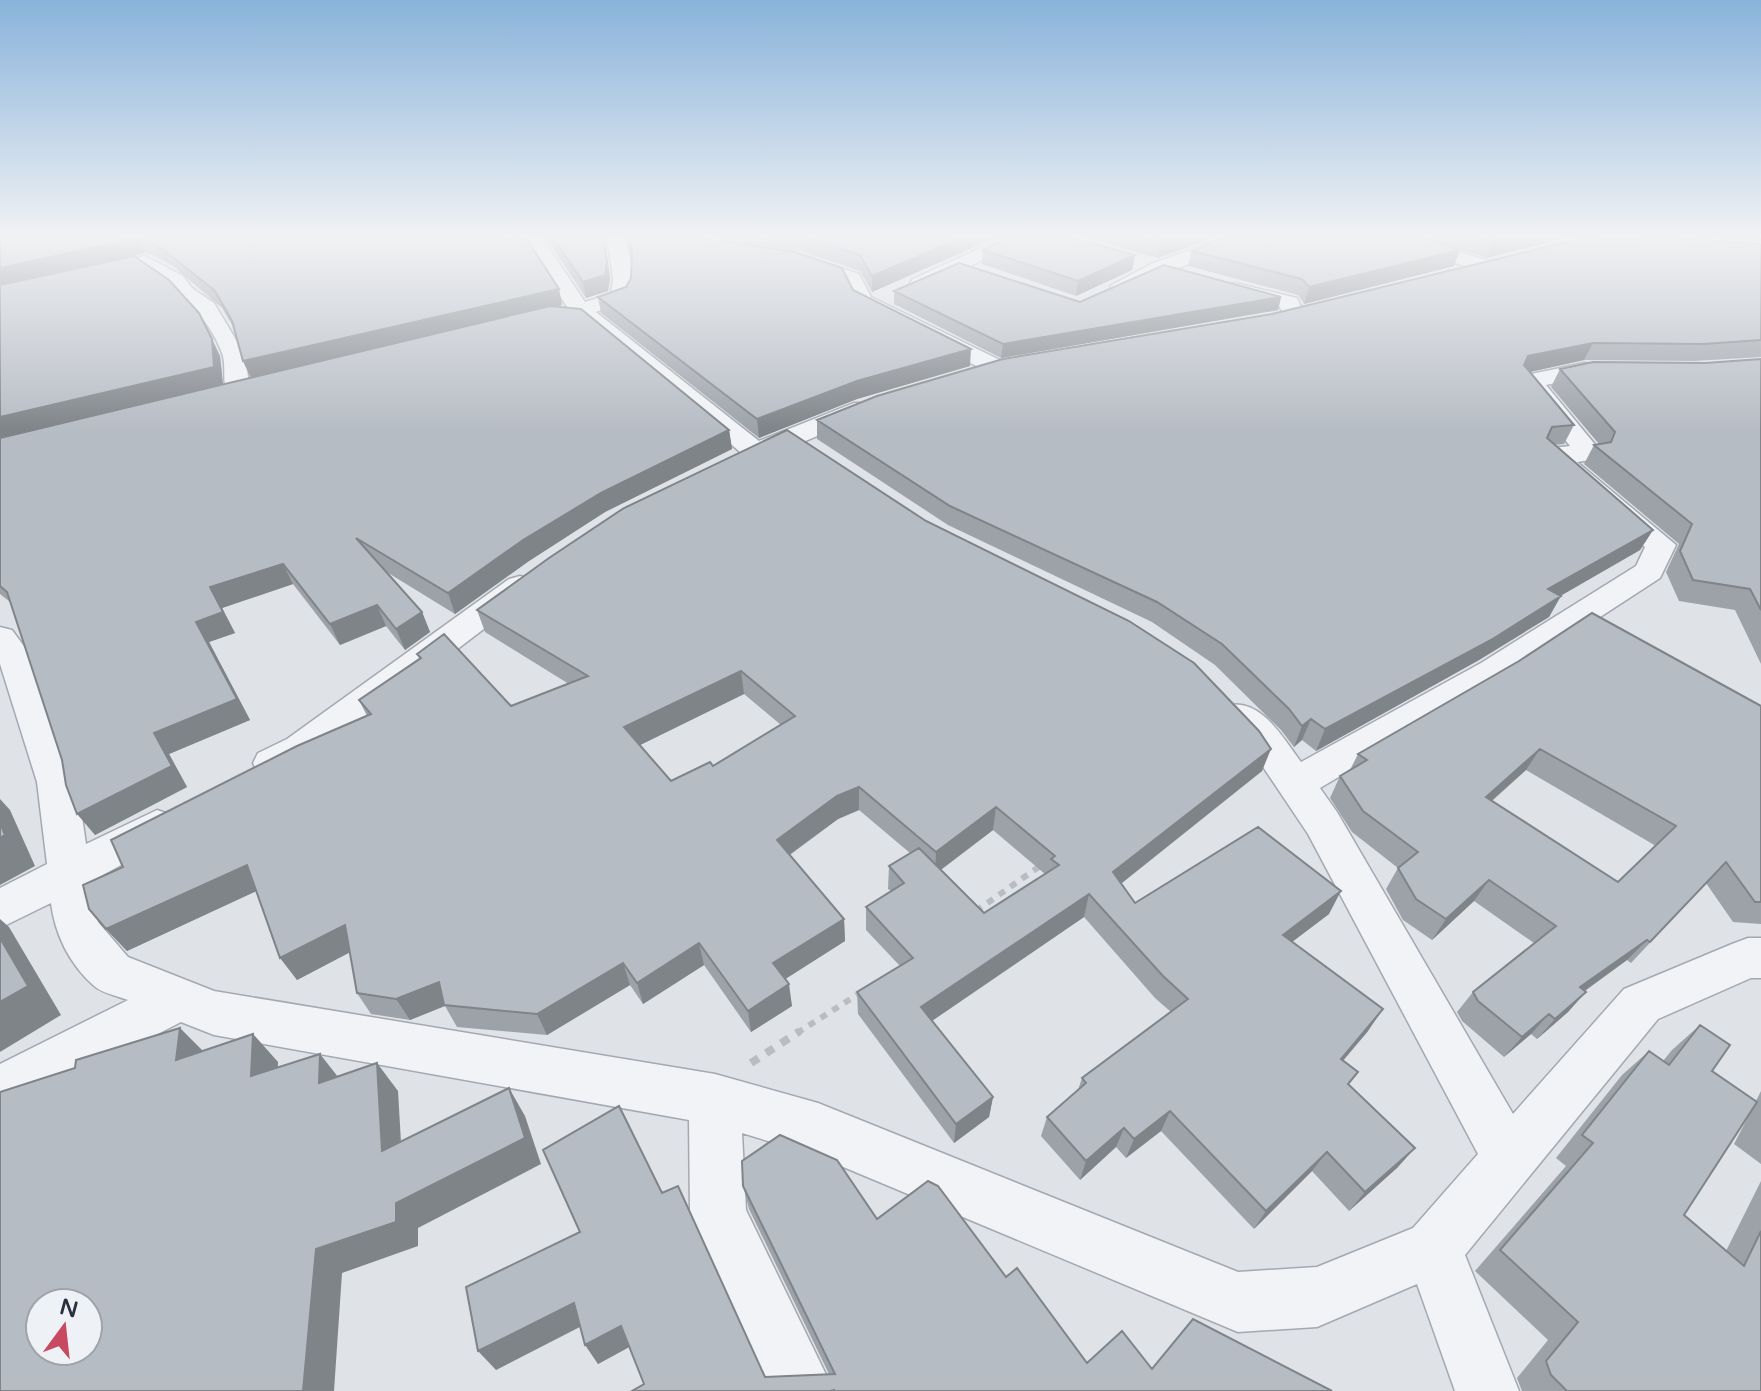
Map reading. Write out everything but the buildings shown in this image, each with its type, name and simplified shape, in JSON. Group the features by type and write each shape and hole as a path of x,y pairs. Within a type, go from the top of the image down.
{"street":[{"path":"198,301 207,307 234,355 238,391"},
{"path":"571,301 577,311 593,318 755,451"},
{"path":"524,321 577,311 609,301"},
{"path":"865,301 1011,366 955,380"},
{"path":"870,304 877,301"},
{"path":"1286,301 1290,302 1289,307 1301,314"},
{"path":"1267,322 1333,306"},
{"path":"1295,784 1493,671 1649,571 1661,545 1552,455 1589,453 1530,381 1584,370 1631,371"},
{"path":"208,398 268,384"},
{"path":"728,465 755,451 882,402"},
{"path":"792,437 830,462"},
{"path":"246,778 300,749 542,570"},
{"path":"0,638 15,657 57,782 77,929 111,972 214,1013 707,1097 818,1130 1238,1302 1317,1297 1433,1248 1641,1004 1748,958 1761,958"},
{"path":"1220,694 1266,742 1323,823 1509,1158"},
{"path":"0,909 179,814"},
{"path":"0,1091 178,999"},
{"path":"707,1097 718,1213 802,1391"},
{"path":"1433,1248 1487,1391"}],"path":[{"path":"965,920 1047,861"},
{"path":"707,1097 867,988"}]}
